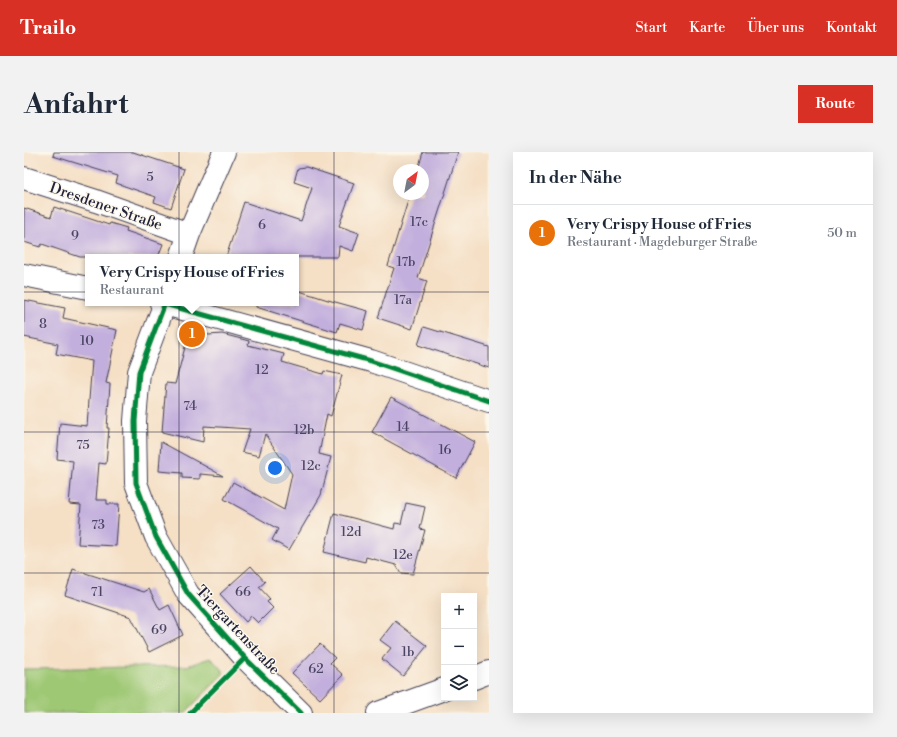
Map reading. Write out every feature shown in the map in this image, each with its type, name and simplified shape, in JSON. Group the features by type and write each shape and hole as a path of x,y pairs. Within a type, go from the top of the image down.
{"street":[{"path":"182,254 224,152"},
{"name":"Dresdener Straße","path":"24,178 96,201 189,234"},
{"path":"24,275 85,287"},
{"name":"Tiergartenstraße","path":"162,306 139,372 136,421 136,483 156,537 188,594 245,658 301,713"},
{"path":"174,306 371,362 489,401"},
{"path":"477,677 489,672"},
{"path":"378,713 441,690"}],"green space":[{"path":"210,658 223,670 223,674 185,713 24,713 24,669 187,666"}],"building":[{"path":"54,152 133,152 184,169 171,208 154,202 156,197 116,183 118,176 53,156"},
{"path":"423,152 458,152 418,278 427,281 412,329 378,318 394,268 388,266 408,200 429,200 429,164 420,164"},
{"path":"306,167 354,183 339,226 359,233 353,251 339,246 338,257 299,257 299,254 227,254 244,202 301,221 312,188 294,182 298,168"},
{"path":"54,207 109,225 110,223 127,228 126,231 163,244 159,254 85,254 85,257 80,257 42,244 40,247 24,242 24,208 51,217"},
{"path":"299,291 368,311 363,330 340,323 337,332 256,307 299,306"},
{"path":"24,300 65,308 63,318 117,330 106,383 110,384 106,464 99,463 96,500 107,500 107,504 119,504 116,546 78,544 81,505 69,504 73,461 57,459 60,423 87,426 92,361 56,354 58,344 24,337"},
{"path":"424,327 489,347 489,368 418,345"},
{"path":"190,329 209,335 222,334 249,341 248,345 284,354 282,362 323,374 324,371 342,375 331,416 327,414 319,454 331,457 321,495 289,550 272,540 278,529 224,499 233,482 284,510 292,474 265,434 259,456 242,452 250,429 204,426 203,442 162,432 166,383 175,384"},
{"path":"391,397 475,442 456,478 372,432"},
{"path":"161,442 223,476 200,474 200,479 182,478 182,473 159,471"},
{"path":"406,503 425,507 420,529 425,530 413,574 401,573 396,565 366,557 365,562 324,552 334,513 394,529 395,523 401,524"},
{"path":"251,566 265,582 259,587 270,599 267,602 273,608 258,623 251,616 246,622 220,594"},
{"path":"73,569 144,592 149,589 160,610 169,605 183,635 149,652 131,617 65,595"},
{"path":"395,621 427,646 403,676 382,659 391,648 380,640"},
{"path":"320,644 335,658 330,663 343,675 320,699 292,673"}],"cycle path":[{"path":"164,306 139,372 135,421 136,483 156,537 188,594 245,658 301,713"},
{"path":"172,306 371,361 489,401"},
{"path":"190,713 245,658"}],"place":[{"name":"Very Crispy House of Fries","path":"192,334"}]}
